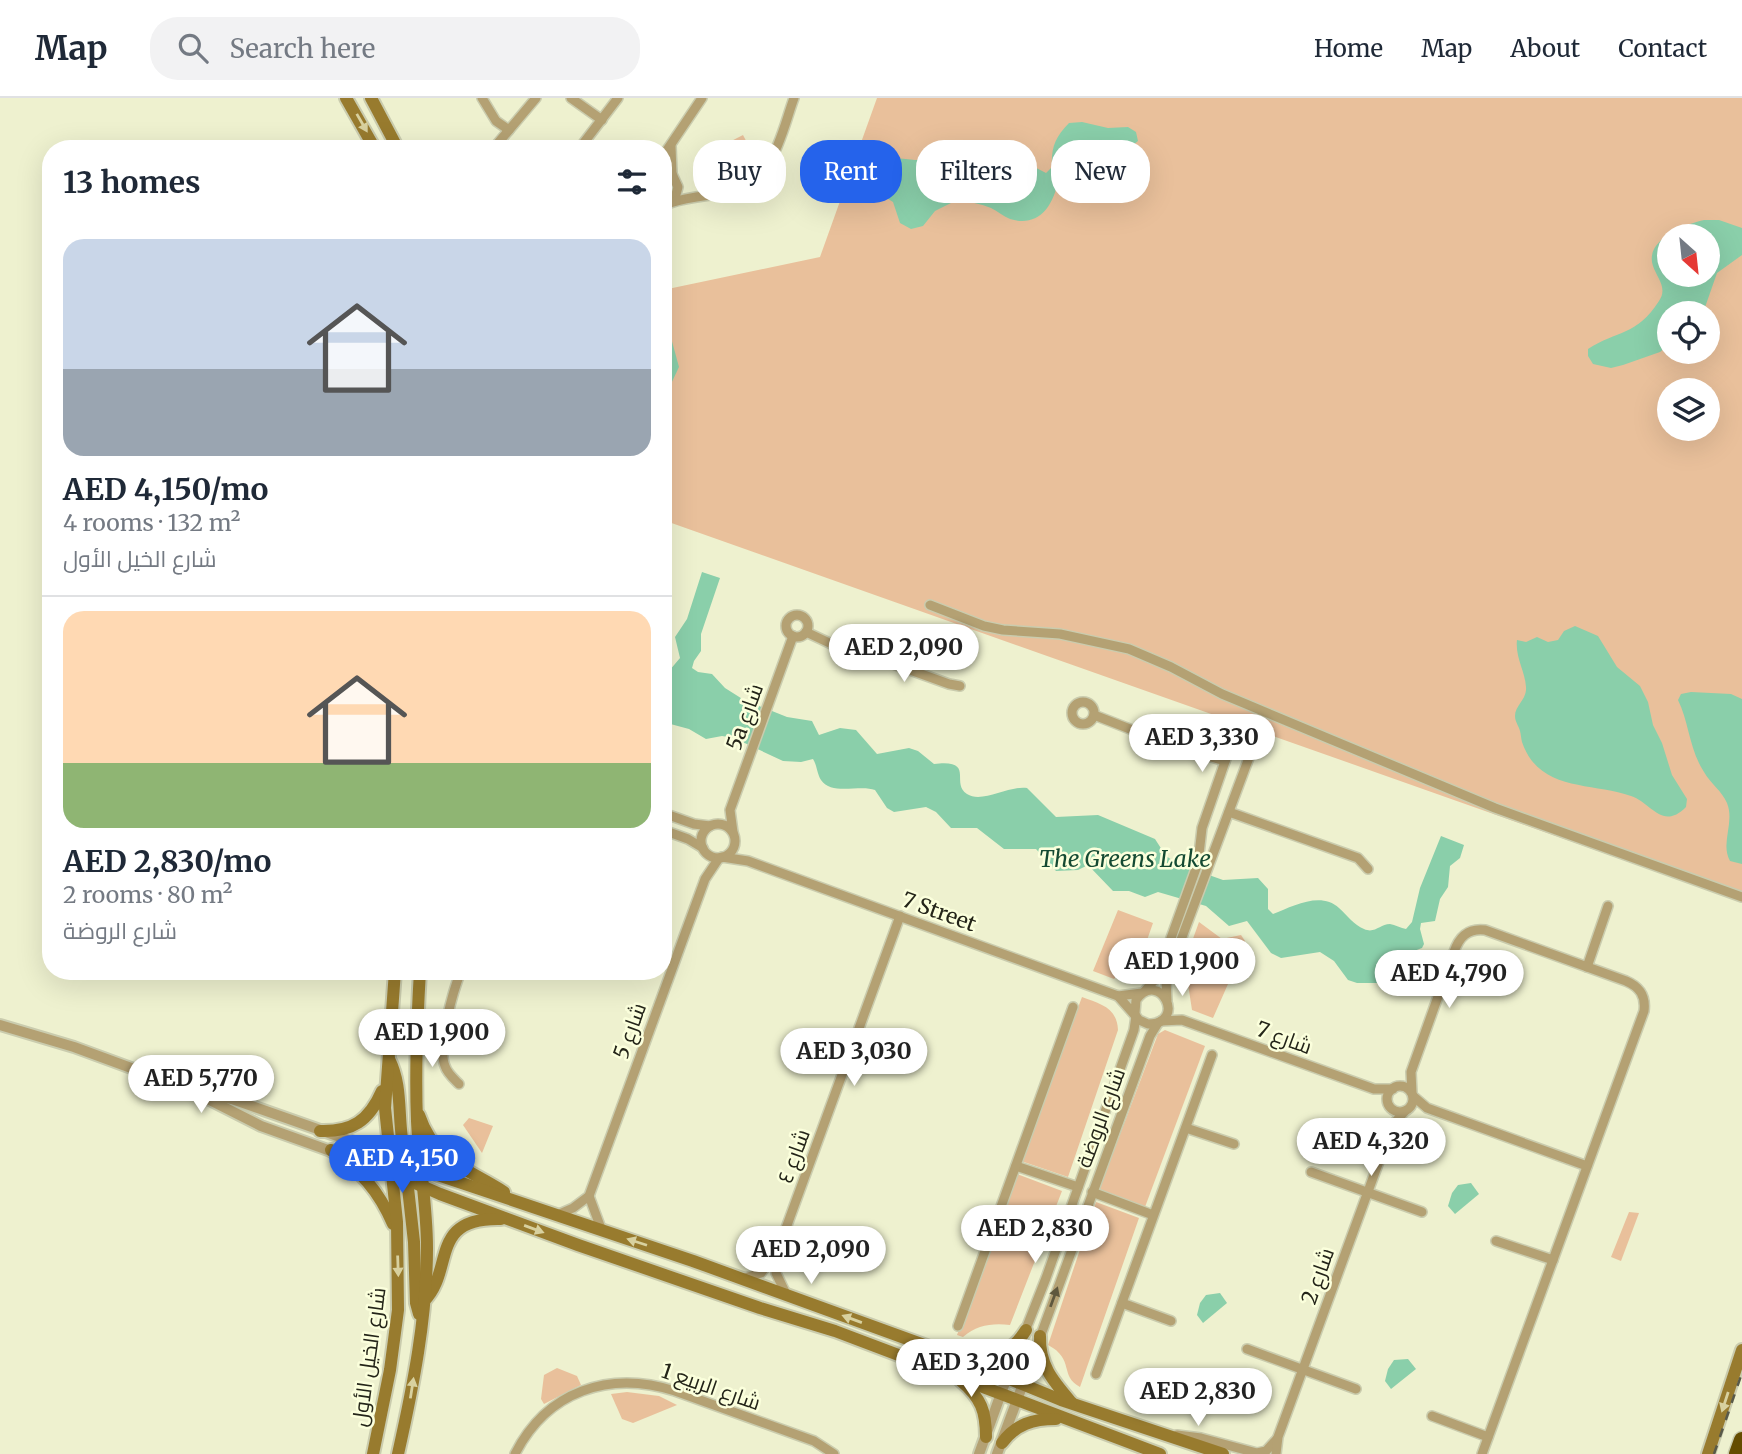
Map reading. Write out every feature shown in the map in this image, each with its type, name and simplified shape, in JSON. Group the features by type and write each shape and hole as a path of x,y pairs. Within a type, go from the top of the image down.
{"highway":[{"path":"1737,1454 1742,1440"}],"main road":[{"path":"346,98 370,140"},
{"path":"371,98 393,140"},
{"name":"شارع الخيل الأول","path":"373,1454 395,1340 399,1280 394,1167 384,1108 394,980"},
{"name":"شارع الخيل الأول","path":"398,1454 422,1321 427,1251 415,1058 419,980"},
{"path":"388,1059 397,1080 401,1133 408,1162 424,1184"},
{"path":"320,1131 342,1130 361,1121 376,1104 385,1084"},
{"path":"417,1106 427,1132 444,1154 466,1172 500,1189 518,1203"},
{"path":"401,1133 408,1149 415,1148 418,1140"},
{"path":"373,1149 394,1167 440,1194 760,1308 835,1331 1160,1454"},
{"path":"331,1150 372,1186 387,1211 398,1239"},
{"path":"394,1167 408,1162 518,1203 786,1294 946,1353 1074,1405 1223,1454"},
{"path":"394,1167 411,1199 416,1303 422,1321"},
{"path":"424,1301 435,1286 444,1251 456,1233 477,1221 509,1219"},
{"path":"946,1353 1000,1353 1015,1343 1026,1330"},
{"path":"1040,1336 1046,1369 1074,1405"},
{"path":"1709,1454 1742,1350"},
{"path":"953,1374 979,1399 985,1414 986,1437"},
{"path":"1000,1448 1014,1429 1030,1421 1064,1419"}],"street":[{"path":"482,98 496,121 509,130"},
{"path":"501,140 536,98"},
{"path":"571,98 602,120"},
{"path":"586,140 618,98"},
{"path":"672,143 702,98"},
{"path":"779,140 794,98"},
{"path":"672,176 693,190"},
{"path":"672,178 677,193 672,198"},
{"path":"672,203 693,198"},
{"path":"930,605 1003,631 1060,634 1129,649 1222,694 1479,802 1742,897"},
{"path":"793,616 804,618 808,625 806,632 793,636 787,632 786,624 793,616"},
{"path":"806,632 838,647 849,648 956,687 960,686"},
{"name":"5a شارع","path":"734,835 730,810 793,636"},
{"path":"1094,715 1153,738"},
{"path":"1161,732 1168,732 1174,739 1174,746 1167,753 1160,752 1153,745 1153,738 1161,732"},
{"path":"1118,996 1143,1023 1160,1022 1167,1014 1166,980 1203,864 1219,835 1250,755 1250,750 1243,743 1233,745 1202,828 1203,864"},
{"path":"1174,746 1225,763"},
{"path":"1229,809 1358,858 1368,869"},
{"name":"5a شارع","path":"711,825 730,810"},
{"path":"672,816 694,824 726,826 748,861"},
{"path":"705,850 701,839 711,825"},
{"path":"1202,828 1209,836 1219,835"},
{"path":"672,833 692,841 712,856 721,857 731,852 734,835"},
{"name":"شارع 5","path":"705,850 705,879"},
{"name":"شارع 5","path":"672,969 705,879 721,857"},
{"name":"7 Street","path":"721,857 748,861 1118,996"},
{"path":"1587,967 1608,906"},
{"path":"1135,1014 1134,1004 1157,977 1188,907"},
{"name":"شارع ٤","path":"786,1294 776,1273 778,1250 900,916"},
{"path":"1407,1110 1413,1102 1411,1072 1455,947 1465,934 1485,930 1636,986 1643,995 1645,1006 1482,1454"},
{"path":"458,980 450,1007 442,1053 445,1068 458,1084"},
{"name":"شارع 5","path":"589,1196 668,980"},
{"path":"1118,996 1157,991 1167,1002"},
{"name":"شارع 7","path":"1167,1002 1182,1020"},
{"path":"958,1326 1073,1007"},
{"name":"شارع الروضة","path":"1007,1377 1134,1030 1135,1014"},
{"name":"شارع 7","path":"1160,1022 1182,1020 1374,1089 1395,1088"},
{"name":"شارع الروضة","path":"1023,1384 1150,1036 1160,1022"},
{"path":"0,1026 74,1047 191,1090 232,1099 373,1149"},
{"path":"1096,1374 1212,1055"},
{"path":"1411,1072 1388,1095 1389,1104 1396,1111 1427,1108"},
{"path":"1395,1088 1405,1087 1427,1108 1587,1166"},
{"name":"شارع 7","path":"1374,1089 1389,1104"},
{"path":"191,1090 261,1126 331,1150 394,1167"},
{"name":"شارع 2","path":"1389,1104 1392,1126"},
{"name":"شارع 2","path":"1276,1454 1278,1437 1392,1126 1407,1110"},
{"path":"1186,1128 1234,1144"},
{"path":"1016,1166 1077,1187"},
{"path":"1311,1172 1422,1212"},
{"path":"1093,1192 1153,1215"},
{"path":"556,1216 589,1196 603,1231"},
{"path":"1496,1241 1553,1260"},
{"name":"شارع ٤","path":"742,1279 761,1273 778,1250"},
{"path":"1122,1303 1171,1321"},
{"path":"1247,1349 1356,1389"},
{"path":"979,1454 1007,1377"},
{"name":"شارع الربيع 1","path":"515,1454 533,1427 558,1403 587,1389 618,1382 652,1384 676,1391 814,1441 834,1454"},
{"path":"1000,1448 1023,1384"},
{"path":"1432,1416 1488,1437"},
{"path":"1163,1436 1201,1438 1257,1453 1270,1448 1278,1437"}],"shaded area":[{"path":"877,98 1742,98 1742,902 672,523 672,288 820,257 839,203 902,203 902,140 862,140"},
{"path":"743,135 746,140 733,140"},
{"path":"1118,910 1153,923 1139,963 1124,968 1114,979 1093,971"},
{"path":"1199,922 1222,939 1241,935 1245,941 1213,1018 1192,1010 1188,984 1181,972"},
{"path":"1082,997 1111,1011 1118,1030 1068,1177 1021,1161"},
{"path":"1165,1030 1205,1046 1145,1207 1099,1190 1158,1034"},
{"path":"469,1118 493,1126 482,1153 463,1125"},
{"path":"1017,1174 1062,1191 1010,1325 985,1326 963,1337 957,1335"},
{"path":"1096,1202 1139,1218 1080,1387 1070,1378 1061,1356 1048,1345"},
{"path":"1629,1212 1639,1213 1621,1261 1611,1257"},
{"path":"557,1368 577,1376 581,1385 544,1404 541,1399 544,1375"},
{"path":"627,1392 659,1396 677,1405 633,1423 622,1419 611,1394"}],"water":[{"path":"1082,122 1108,128 1128,127 1136,132 1138,140 1056,140 1069,123"},
{"path":"902,159 915,160 916,203 951,203 935,211 923,226 911,229 900,223 893,203 902,203"},
{"path":"1037,168 1046,173 1051,168 1051,202 1047,209 1035,218 1020,221 1010,219 991,208 975,203 1037,203"},
{"path":"1719,220 1742,228 1742,255 1720,271 1720,224 1691,224"},
{"path":"1657,244 1657,274 1653,266 1654,248"},
{"path":"1662,287 1712,287 1707,301 1659,301"},
{"path":"1657,304 1657,353 1611,368 1593,364 1588,356 1588,349 1635,327"},
{"path":"672,341 679,367 672,382"},
{"name":"The Greens Lake","path":"702,572 720,578 701,634 701,651 692,668 698,672 712,674 725,688 744,700 787,717 812,721 819,735 840,728 856,730 877,754 909,748 918,751 934,764 954,765 960,773 962,789 967,794 980,797 1027,788 1056,817 1098,815 1155,839 1166,856 1178,864 1223,880 1258,878 1268,889 1268,909 1273,914 1298,904 1324,901 1332,903 1364,929 1371,930 1390,924 1406,929 1412,922 1420,888 1441,836 1464,845 1460,858 1450,866 1448,887 1440,899 1435,921 1421,923 1424,944 1412,954 1419,972 1413,986 1400,991 1378,983 1348,980 1334,961 1320,952 1281,958 1271,953 1247,921 1229,926 1206,906 1158,892 1145,897 1129,891 1113,891 1088,865 1078,870 1056,871 1036,849 1004,849 977,828 951,828 936,812 926,807 894,812 887,808 875,790 839,789 826,785 821,780 813,759 801,762 783,761 734,738 722,736 706,739 689,729 672,724 672,667 680,658 675,637 687,619"},
{"path":"1575,626 1598,636 1617,667 1640,686 1648,702 1653,725 1672,775 1687,799 1686,807 1678,814 1664,816 1631,796 1553,777 1541,770 1530,758 1515,718 1526,687 1517,652 1517,640 1526,642 1537,637 1548,642 1558,640 1564,631"},
{"path":"1681,694 1731,694 1742,699 1742,864 1730,861 1727,854 1727,803 1699,763 1678,700"},
{"path":"1471,1183 1479,1194 1455,1214 1448,1206 1452,1193 1458,1185"},
{"path":"1220,1293 1227,1303 1203,1323 1197,1315 1200,1303 1206,1295"},
{"path":"1408,1359 1416,1369 1391,1389 1385,1381 1388,1369 1394,1360"}],"railway":[{"path":"1714,1454 1742,1373"}]}
